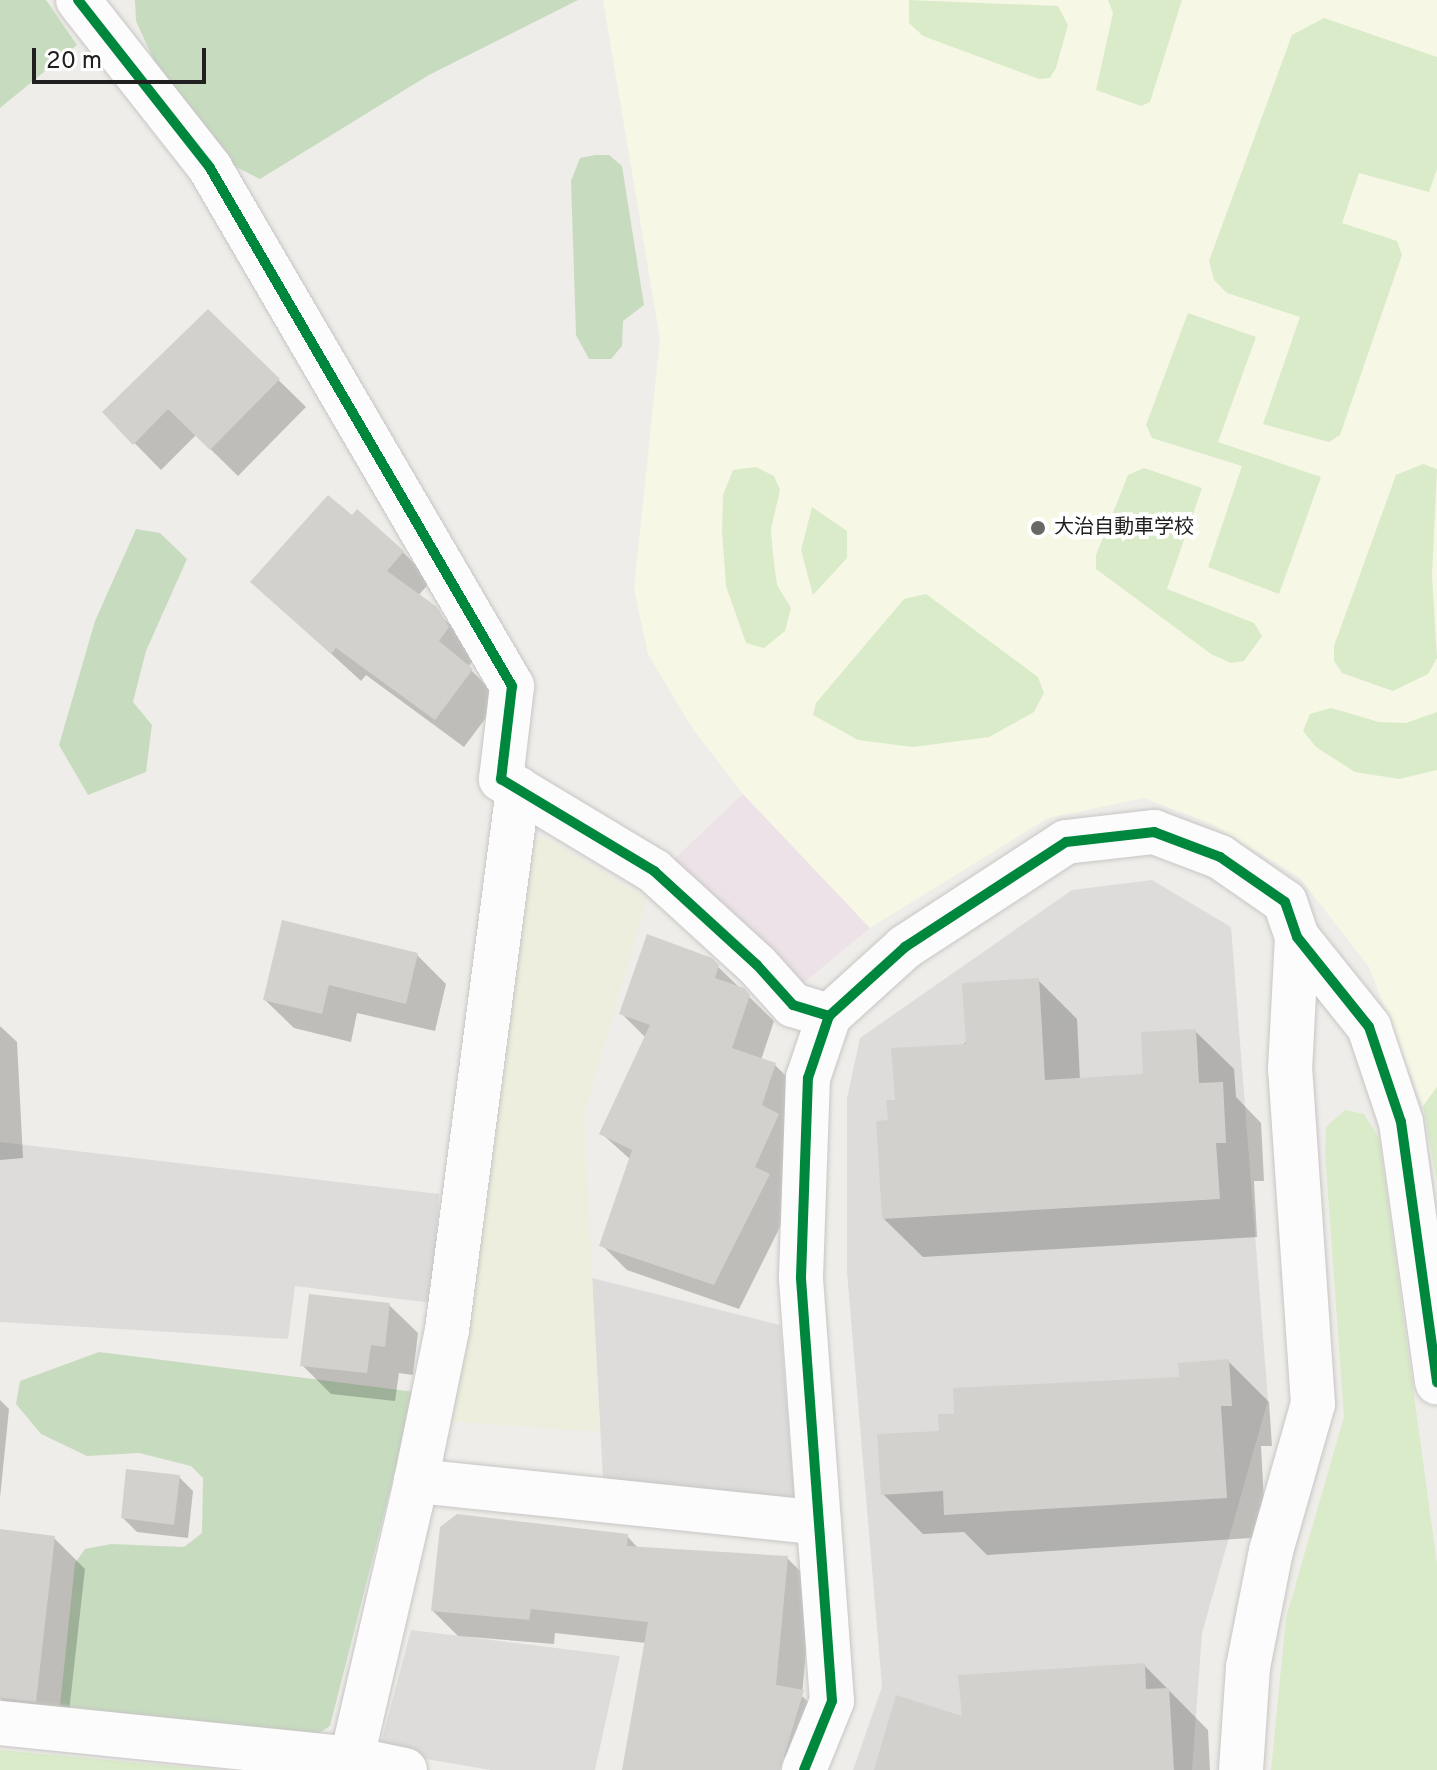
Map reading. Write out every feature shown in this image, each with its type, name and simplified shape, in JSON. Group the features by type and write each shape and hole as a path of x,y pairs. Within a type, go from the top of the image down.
{"street":[{"path":"78,0 210,168 512,686 501,779 654,871 757,965 793,1005 829,1016"},
{"path":"350,1765 416,1481 447,1330 518,789"},
{"path":"804,1770 832,1701 801,1277 808,1078 829,1016 905,947 1066,842 1154,832 1220,857 1285,902 1297,937 1369,1027 1401,1122 1437,1383"},
{"path":"1241,1770 1250,1653 1271,1551 1313,1404 1290,1070 1297,937"},
{"path":"416,1481 819,1523"},
{"path":"0,1723 405,1770"}],"shaded area":[{"name":"大治自動車学校","path":"603,0 1437,0 1437,1087 1423,1106 1369,967 1300,878 1212,824 1144,798 1048,818 870,928 743,794 692,728 648,654 634,589 660,339"},
{"path":"743,794 870,928 800,986 669,864"},
{"path":"544,837 647,899 584,1114 600,1432 442,1421 528,843"},
{"path":"1152,880 1231,927 1268,1400 1202,1633 1192,1770 853,1770 882,1687 847,1272 847,1098 860,1038 1072,890"},
{"path":"1184,906 1191,1020 1062,1028 1055,914"},
{"path":"0,1142 439,1194 432,1303 295,1286 288,1339 0,1322"},
{"path":"1239,1232 1244,1332 880,1352 875,1251"},
{"path":"592,1278 780,1325 795,1504 603,1478"},
{"path":"1195,1533 1200,1629 890,1647 884,1550"},
{"path":"411,1630 620,1656 595,1770 491,1770 379,1751"}],"green space":[{"path":"0,0 46,0 77,45 0,108"},
{"path":"135,0 578,0 429,75 260,179 232,165 155,63 136,21"},
{"path":"909,0 1058,6 1068,25 1056,68 1050,78 1039,79 923,36 909,23"},
{"path":"1108,0 1182,0 1150,102 1141,106 1096,90 1113,13"},
{"path":"1324,18 1437,57 1437,169 1429,192 1359,173 1342,223 1397,241 1402,255 1340,435 1329,442 1263,424 1300,317 1227,293 1214,280 1209,261 1292,35"},
{"path":"609,155 622,166 644,305 623,321 622,346 611,359 589,359 576,335 571,181 580,158"},
{"path":"1188,313 1256,337 1218,442 1321,477 1279,594 1208,567 1242,466 1152,438 1146,425"},
{"path":"1423,464 1437,469 1432,576 1437,658 1428,674 1393,691 1342,673 1334,661 1334,646 1396,475"},
{"path":"756,467 774,476 780,490 771,529 773,555 777,585 791,608 785,631 764,648 746,643 726,586 722,531 723,495 733,470"},
{"path":"1144,468 1202,488 1167,589 1254,623 1262,636 1244,661 1231,663 1211,654 1096,569 1096,555 1128,475"},
{"path":"812,507 847,531 847,558 813,595 801,550"},
{"path":"136,529 160,533 187,559 146,651 133,702 152,725 146,772 88,795 59,745 95,621"},
{"path":"926,594 1038,677 1044,693 1034,712 989,737 913,747 858,740 813,715 816,703 904,599"},
{"path":"1331,708 1379,722 1406,723 1437,712 1437,770 1399,779 1355,772 1316,747 1303,731 1310,714"},
{"path":"1437,1087 1437,1182 1423,1106"},
{"path":"1345,1110 1364,1114 1379,1138 1437,1564 1437,1770 1271,1770 1286,1618 1344,1417 1325,1154 1326,1127"},
{"path":"99,1352 415,1392 330,1726 316,1735 60,1706 75,1563 85,1549 111,1544 184,1547 202,1533 203,1478 191,1466 139,1453 87,1456 41,1434 16,1404 20,1381"},
{"path":"0,1750 217,1770 0,1770"}],"building":[{"path":"208,309 280,379 210,450 168,409 133,445 102,412"},
{"path":"328,495 352,515 357,509 404,551 387,571 437,607 449,627 439,641 473,669 435,720 336,648 331,654 250,582"},
{"path":"282,920 418,953 406,1004 329,985 322,1014 263,1000"},
{"path":"647,934 712,958 719,965 715,978 744,988 750,995 732,1048 776,1063 762,1105 779,1114 755,1167 770,1174 714,1285 599,1246 632,1150 599,1134 650,1025 619,1014"},
{"path":"1039,978 1045,1080 1143,1074 1141,1032 1196,1029 1199,1083 1223,1082 1226,1143 1216,1143 1220,1199 882,1219 876,1121 888,1120 886,1100 895,1100 891,1048 966,1044 962,983"},
{"path":"309,1294 390,1303 385,1347 371,1345 367,1373 300,1366"},
{"path":"1229,1359 1232,1406 1221,1406 1227,1498 944,1515 943,1491 881,1495 877,1434 939,1431 938,1414 954,1414 953,1388 1179,1377 1178,1363"},
{"path":"126,1469 180,1475 174,1525 121,1518"},
{"path":"457,1514 628,1534 627,1546 788,1556 776,1685 804,1690 780,1770 622,1770 648,1622 531,1609 529,1620 431,1611 440,1527"},
{"path":"0,1529 55,1536 36,1702 0,1698"},
{"path":"1145,1663 1146,1689 1169,1688 1174,1770 874,1770 896,1695 962,1716 958,1675"}],"cycle path":[{"path":"78,0 210,168 512,686 501,779 654,871 757,965 793,1005 829,1016"},
{"path":"804,1770 832,1701 801,1277 808,1078 829,1016 905,947 1066,842 1154,832 1220,857 1285,902 1297,937 1369,1027 1401,1122 1437,1383"}],"place":[{"name":"大治自動車学校","path":"1038,528"}]}
